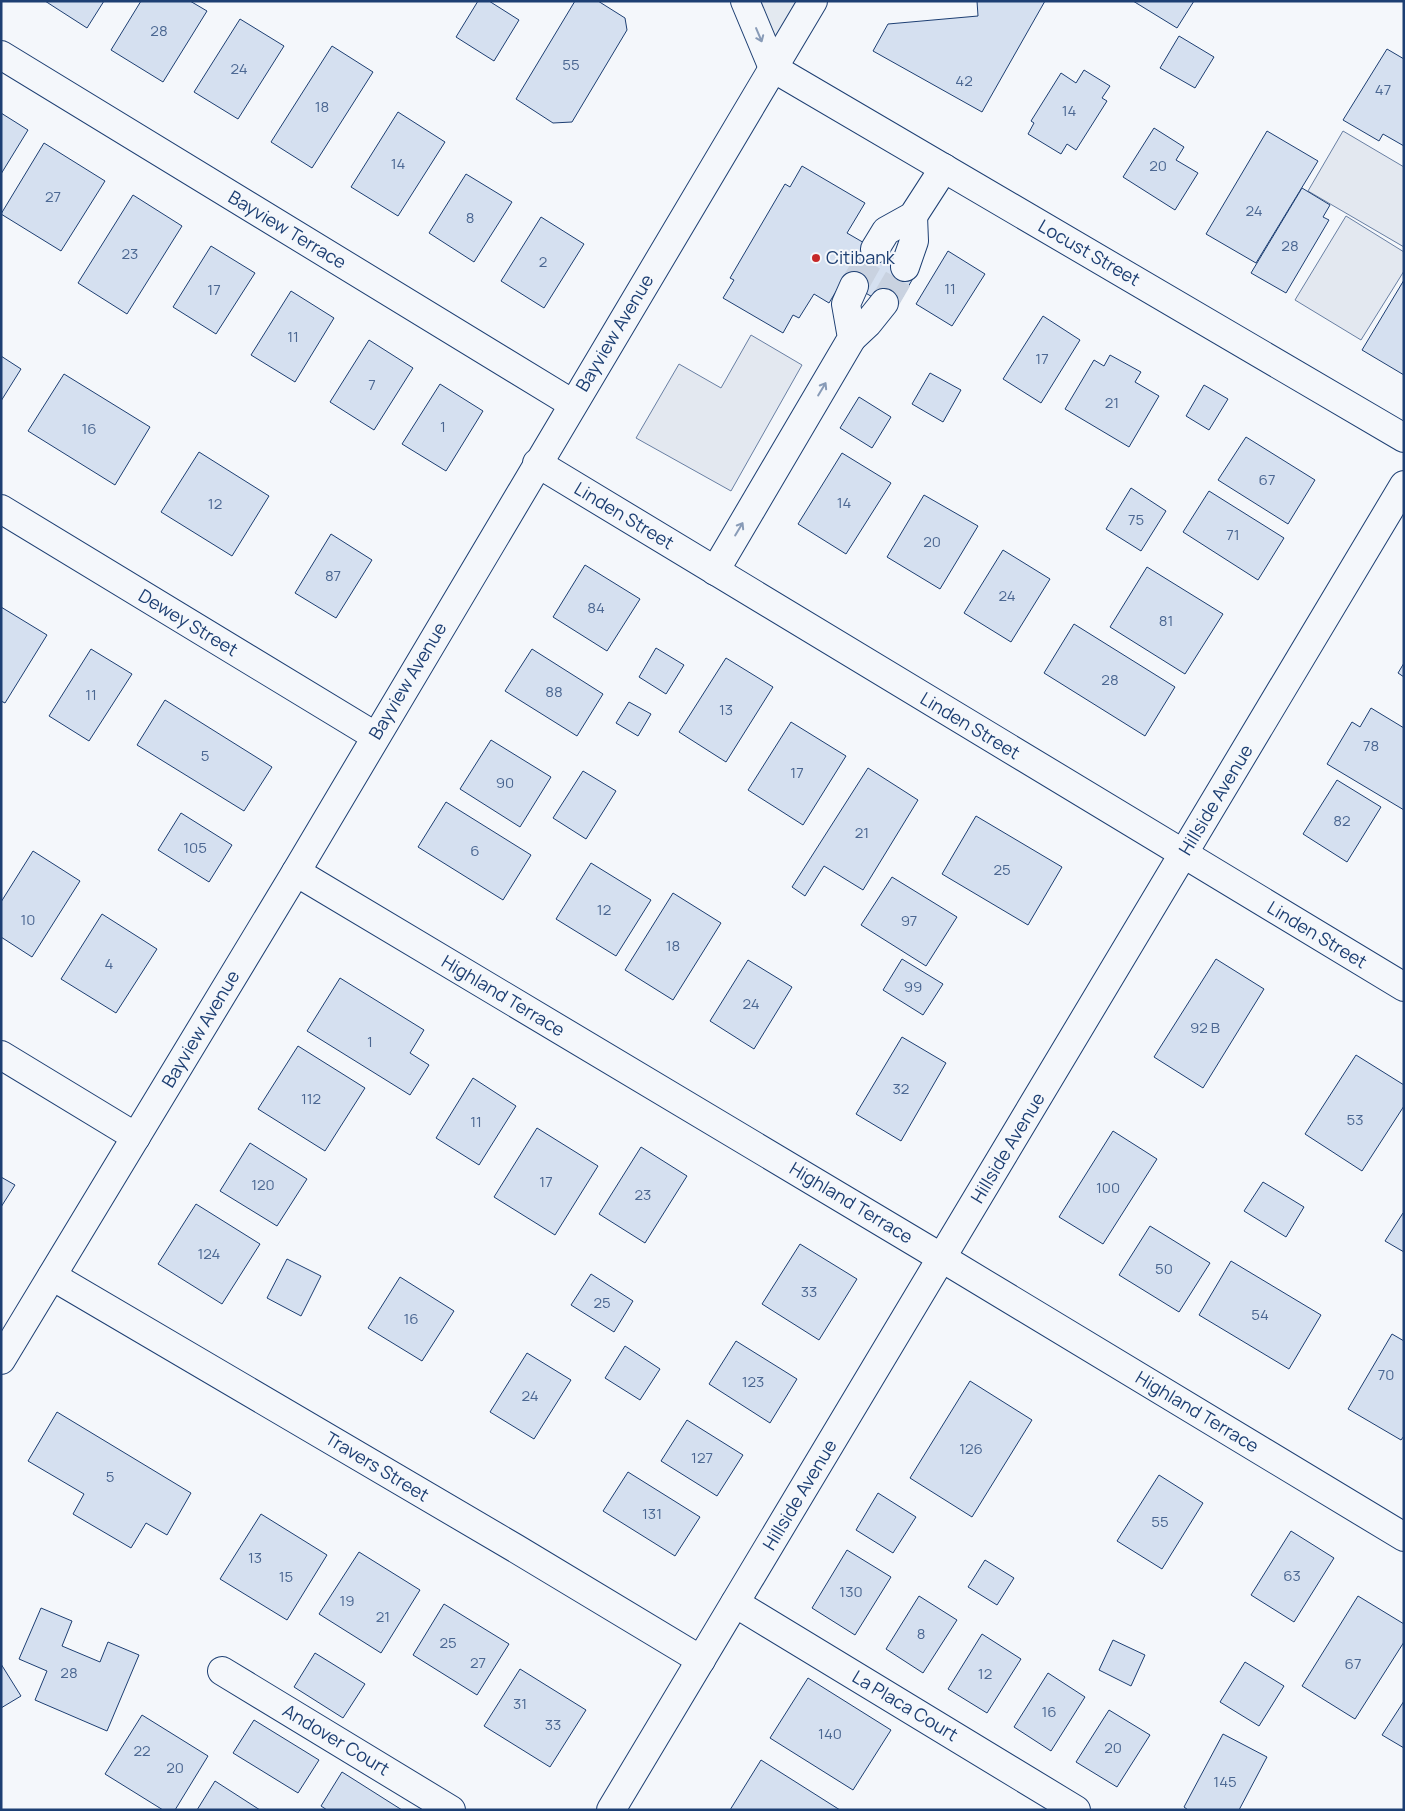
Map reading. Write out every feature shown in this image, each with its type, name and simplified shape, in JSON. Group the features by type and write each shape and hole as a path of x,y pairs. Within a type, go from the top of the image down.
{"street":[{"path":"745,1 773,68"},
{"name":"Bayview Avenue","path":"1,1360 296,872 813,1"},
{"name":"Bayview Terrace","path":"1,55 573,404"},
{"name":"Locust Street","path":"773,68 1404,438"},
{"path":"875,249 886,231 913,216 944,168"},
{"path":"905,267 914,241 913,216"},
{"path":"852,338 846,304 854,286"},
{"path":"715,571 852,338 884,303"},
{"name":"Linden Street","path":"538,463 1404,987"},
{"name":"Hillside Avenue","path":"611,1810 1404,485"},
{"name":"Dewey Street","path":"1,509 375,736"},
{"name":"Highland Terrace","path":"296,872 1404,1537"},
{"path":"1,1055 136,1137"},
{"name":"Travers Street","path":"52,1276 701,1660"},
{"name":"La Placa Court","path":"735,1603 1076,1810"},
{"name":"Andover Court","path":"222,1671 451,1810"}],"shaded area":[{"path":"745,1 813,1 773,68"},
{"path":"1343,131 1404,167 1404,247 1308,191"},
{"path":"1346,216 1404,252 1404,271 1361,340 1295,300"},
{"path":"751,335 802,365 731,491 636,438 679,364 721,388"}],"building":[{"path":"45,1 104,1 87,28"},
{"path":"141,1 190,1 207,11 163,82 111,50"},
{"path":"478,1 489,1 519,20 494,61 456,37"},
{"path":"575,1 598,1 625,18 627,30 572,122 553,123 516,99"},
{"path":"977,1 1045,1 982,112 873,51 888,24 978,16"},
{"path":"1133,1 1194,1 1177,28"},
{"path":"240,19 284,46 238,119 194,92"},
{"path":"1179,36 1214,57 1195,88 1160,68"},
{"path":"332,46 373,72 312,168 271,142"},
{"path":"1387,49 1404,59 1404,146 1383,134 1379,141 1343,120"},
{"path":"1084,70 1110,86 1102,98 1107,101 1076,150 1067,144 1061,154 1028,134 1034,123 1031,121 1061,73 1076,83"},
{"path":"398,112 445,142 398,216 351,187"},
{"path":"1,113 28,130 1,174"},
{"path":"1154,128 1184,147 1176,160 1198,173 1175,210 1123,177"},
{"path":"1267,131 1318,161 1256,263 1206,234"},
{"path":"44,143 105,181 61,251 1,214"},
{"name":"Citibank","path":"802,166 865,203 847,233 916,273 895,310 843,280 829,303 814,294 799,318 793,315 783,333 723,298 734,280 730,278 785,184 790,187"},
{"path":"466,174 512,202 474,262 429,233"},
{"path":"1302,188 1330,205 1323,217 1329,220 1286,293 1251,273"},
{"path":"133,195 182,226 127,314 78,283"},
{"path":"541,217 584,244 544,308 501,281"},
{"path":"211,246 255,273 216,334 173,307"},
{"path":"948,251 985,274 952,326 916,304"},
{"path":"1404,280 1404,375 1362,350"},
{"path":"291,291 334,318 295,382 251,355"},
{"path":"1043,316 1080,340 1041,403 1003,379"},
{"path":"369,340 413,368 374,430 330,402"},
{"path":"1110,355 1141,372 1135,382 1159,396 1129,447 1065,409 1094,360 1104,366"},
{"path":"1,356 21,369 1,401"},
{"path":"930,373 961,390 943,422 912,404"},
{"path":"64,374 150,427 115,485 28,431"},
{"path":"440,384 483,411 446,471 402,444"},
{"path":"1204,385 1228,399 1209,430 1186,416"},
{"path":"859,397 891,417 872,448 840,428"},
{"path":"1246,437 1315,480 1288,524 1218,480"},
{"path":"199,452 269,496 232,556 161,512"},
{"path":"842,453 891,483 846,554 798,524"},
{"path":"1131,488 1166,511 1141,551 1106,529"},
{"path":"1209,491 1284,538 1258,580 1183,532"},
{"path":"924,495 978,526 940,589 887,557"},
{"path":"331,534 372,560 336,618 295,593"},
{"path":"1003,550 1050,579 1011,642 964,613"},
{"path":"585,565 640,599 607,651 553,617"},
{"path":"1147,567 1223,614 1185,674 1110,627"},
{"path":"1,607 47,635 5,703 1,701"},
{"path":"1074,624 1175,687 1145,736 1044,673"},
{"path":"656,648 684,665 666,694 639,677"},
{"path":"91,649 132,674 89,741 49,716"},
{"path":"532,649 603,694 577,736 505,691"},
{"path":"726,658 773,687 726,762 679,732"},
{"path":"1404,663 1404,677 1398,673"},
{"path":"165,700 272,767 244,811 137,745"},
{"path":"629,702 651,714 638,736 616,723"},
{"path":"1371,708 1404,728 1404,810 1327,764 1352,722 1360,727"},
{"path":"791,722 846,756 803,825 748,790"},
{"path":"491,740 551,777 520,827 460,789"},
{"path":"868,768 918,800 863,890 824,866 805,896 792,887"},
{"path":"583,771 616,791 586,839 553,818"},
{"path":"1337,780 1381,807 1347,862 1303,834"},
{"path":"446,802 531,855 503,900 418,847"},
{"path":"181,813 232,845 209,882 158,850"},
{"path":"976,816 1062,867 1028,925 942,874"},
{"path":"33,851 80,881 32,957 1,937 1,902"},
{"path":"591,863 651,900 616,956 556,919"},
{"path":"892,877 957,917 926,966 861,925"},
{"path":"673,893 721,923 673,1000 625,970"},
{"path":"102,914 157,949 116,1013 61,979"},
{"path":"902,959 943,984 923,1015 883,990"},
{"path":"1216,959 1264,989 1203,1088 1154,1057"},
{"path":"748,960 792,987 754,1049 710,1021"},
{"path":"340,978 424,1030 410,1053 429,1065 410,1095 307,1031"},
{"path":"902,1037 946,1063 901,1141 856,1114"},
{"path":"298,1046 365,1088 325,1151 258,1109"},
{"path":"1356,1055 1404,1085 1404,1106 1362,1171 1305,1134"},
{"path":"473,1078 516,1106 479,1165 436,1138"},
{"path":"537,1128 598,1166 555,1235 494,1197"},
{"path":"1113,1131 1157,1159 1103,1244 1059,1217"},
{"path":"250,1143 307,1179 277,1226 220,1191"},
{"path":"641,1147 687,1176 645,1243 599,1214"},
{"path":"1,1177 15,1185 1,1207"},
{"path":"1263,1182 1304,1207 1286,1237 1244,1211"},
{"path":"196,1204 260,1244 222,1304 158,1264"},
{"path":"1404,1213 1404,1252 1385,1241"},
{"path":"1150,1226 1210,1263 1179,1312 1119,1275"},
{"path":"800,1244 857,1279 819,1340 762,1304"},
{"path":"287,1259 321,1276 301,1316 267,1298"},
{"path":"1231,1261 1321,1315 1289,1369 1199,1315"},
{"path":"591,1274 633,1301 614,1332 571,1305"},
{"path":"400,1277 454,1311 422,1361 368,1328"},
{"path":"1392,1334 1404,1341 1404,1436 1401,1440 1348,1409"},
{"path":"736,1341 797,1379 770,1423 709,1384"},
{"path":"625,1346 660,1369 640,1400 605,1378"},
{"path":"527,1353 571,1380 534,1439 490,1412"},
{"path":"970,1381 1032,1420 972,1517 910,1478"},
{"path":"57,1412 191,1493 167,1535 146,1523 131,1548 73,1514 84,1494 28,1461"},
{"path":"687,1420 743,1455 717,1496 661,1461"},
{"path":"628,1472 700,1517 675,1556 603,1511"},
{"path":"1159,1475 1203,1503 1162,1569 1117,1541"},
{"path":"878,1493 916,1517 893,1553 856,1530"},
{"path":"261,1514 327,1555 287,1620 220,1579"},
{"path":"1291,1531 1334,1558 1294,1622 1251,1595"},
{"path":"847,1550 891,1577 855,1635 812,1608"},
{"path":"359,1552 420,1590 381,1653 319,1614"},
{"path":"985,1560 1014,1578 997,1605 968,1587"},
{"path":"919,1596 957,1620 923,1673 886,1649"},
{"path":"1358,1596 1404,1624 1404,1642 1355,1719 1302,1686"},
{"path":"444,1604 509,1644 477,1695 413,1655"},
{"path":"41,1608 72,1621 62,1646 100,1662 108,1642 139,1655 107,1731 35,1700 47,1671 19,1659"},
{"path":"982,1634 1021,1659 987,1713 948,1689"},
{"path":"1113,1640 1145,1655 1131,1686 1099,1670"},
{"path":"315,1653 365,1684 343,1718 294,1687"},
{"path":"1245,1662 1284,1686 1259,1726 1220,1702"},
{"path":"1,1664 21,1696 1,1708"},
{"path":"520,1669 586,1710 550,1767 484,1726"},
{"path":"1048,1673 1085,1697 1051,1751 1014,1727"},
{"path":"808,1678 891,1730 853,1790 770,1738"},
{"path":"1404,1701 1404,1748 1382,1735"},
{"path":"1109,1710 1150,1735 1117,1787 1076,1762"},
{"path":"142,1715 208,1756 175,1810 163,1810 105,1774"},
{"path":"254,1720 319,1760 298,1793 233,1753"},
{"path":"1223,1734 1267,1757 1239,1810 1188,1810 1184,1807"},
{"path":"761,1760 840,1810 730,1810"},
{"path":"342,1772 402,1810 327,1810 321,1806"},
{"path":"215,1781 260,1810 197,1810"}],"tunnel":[{"path":"854,286 875,249"},
{"path":"884,303 905,267"}],"place":[{"name":"Citibank","path":"816,258"}]}
